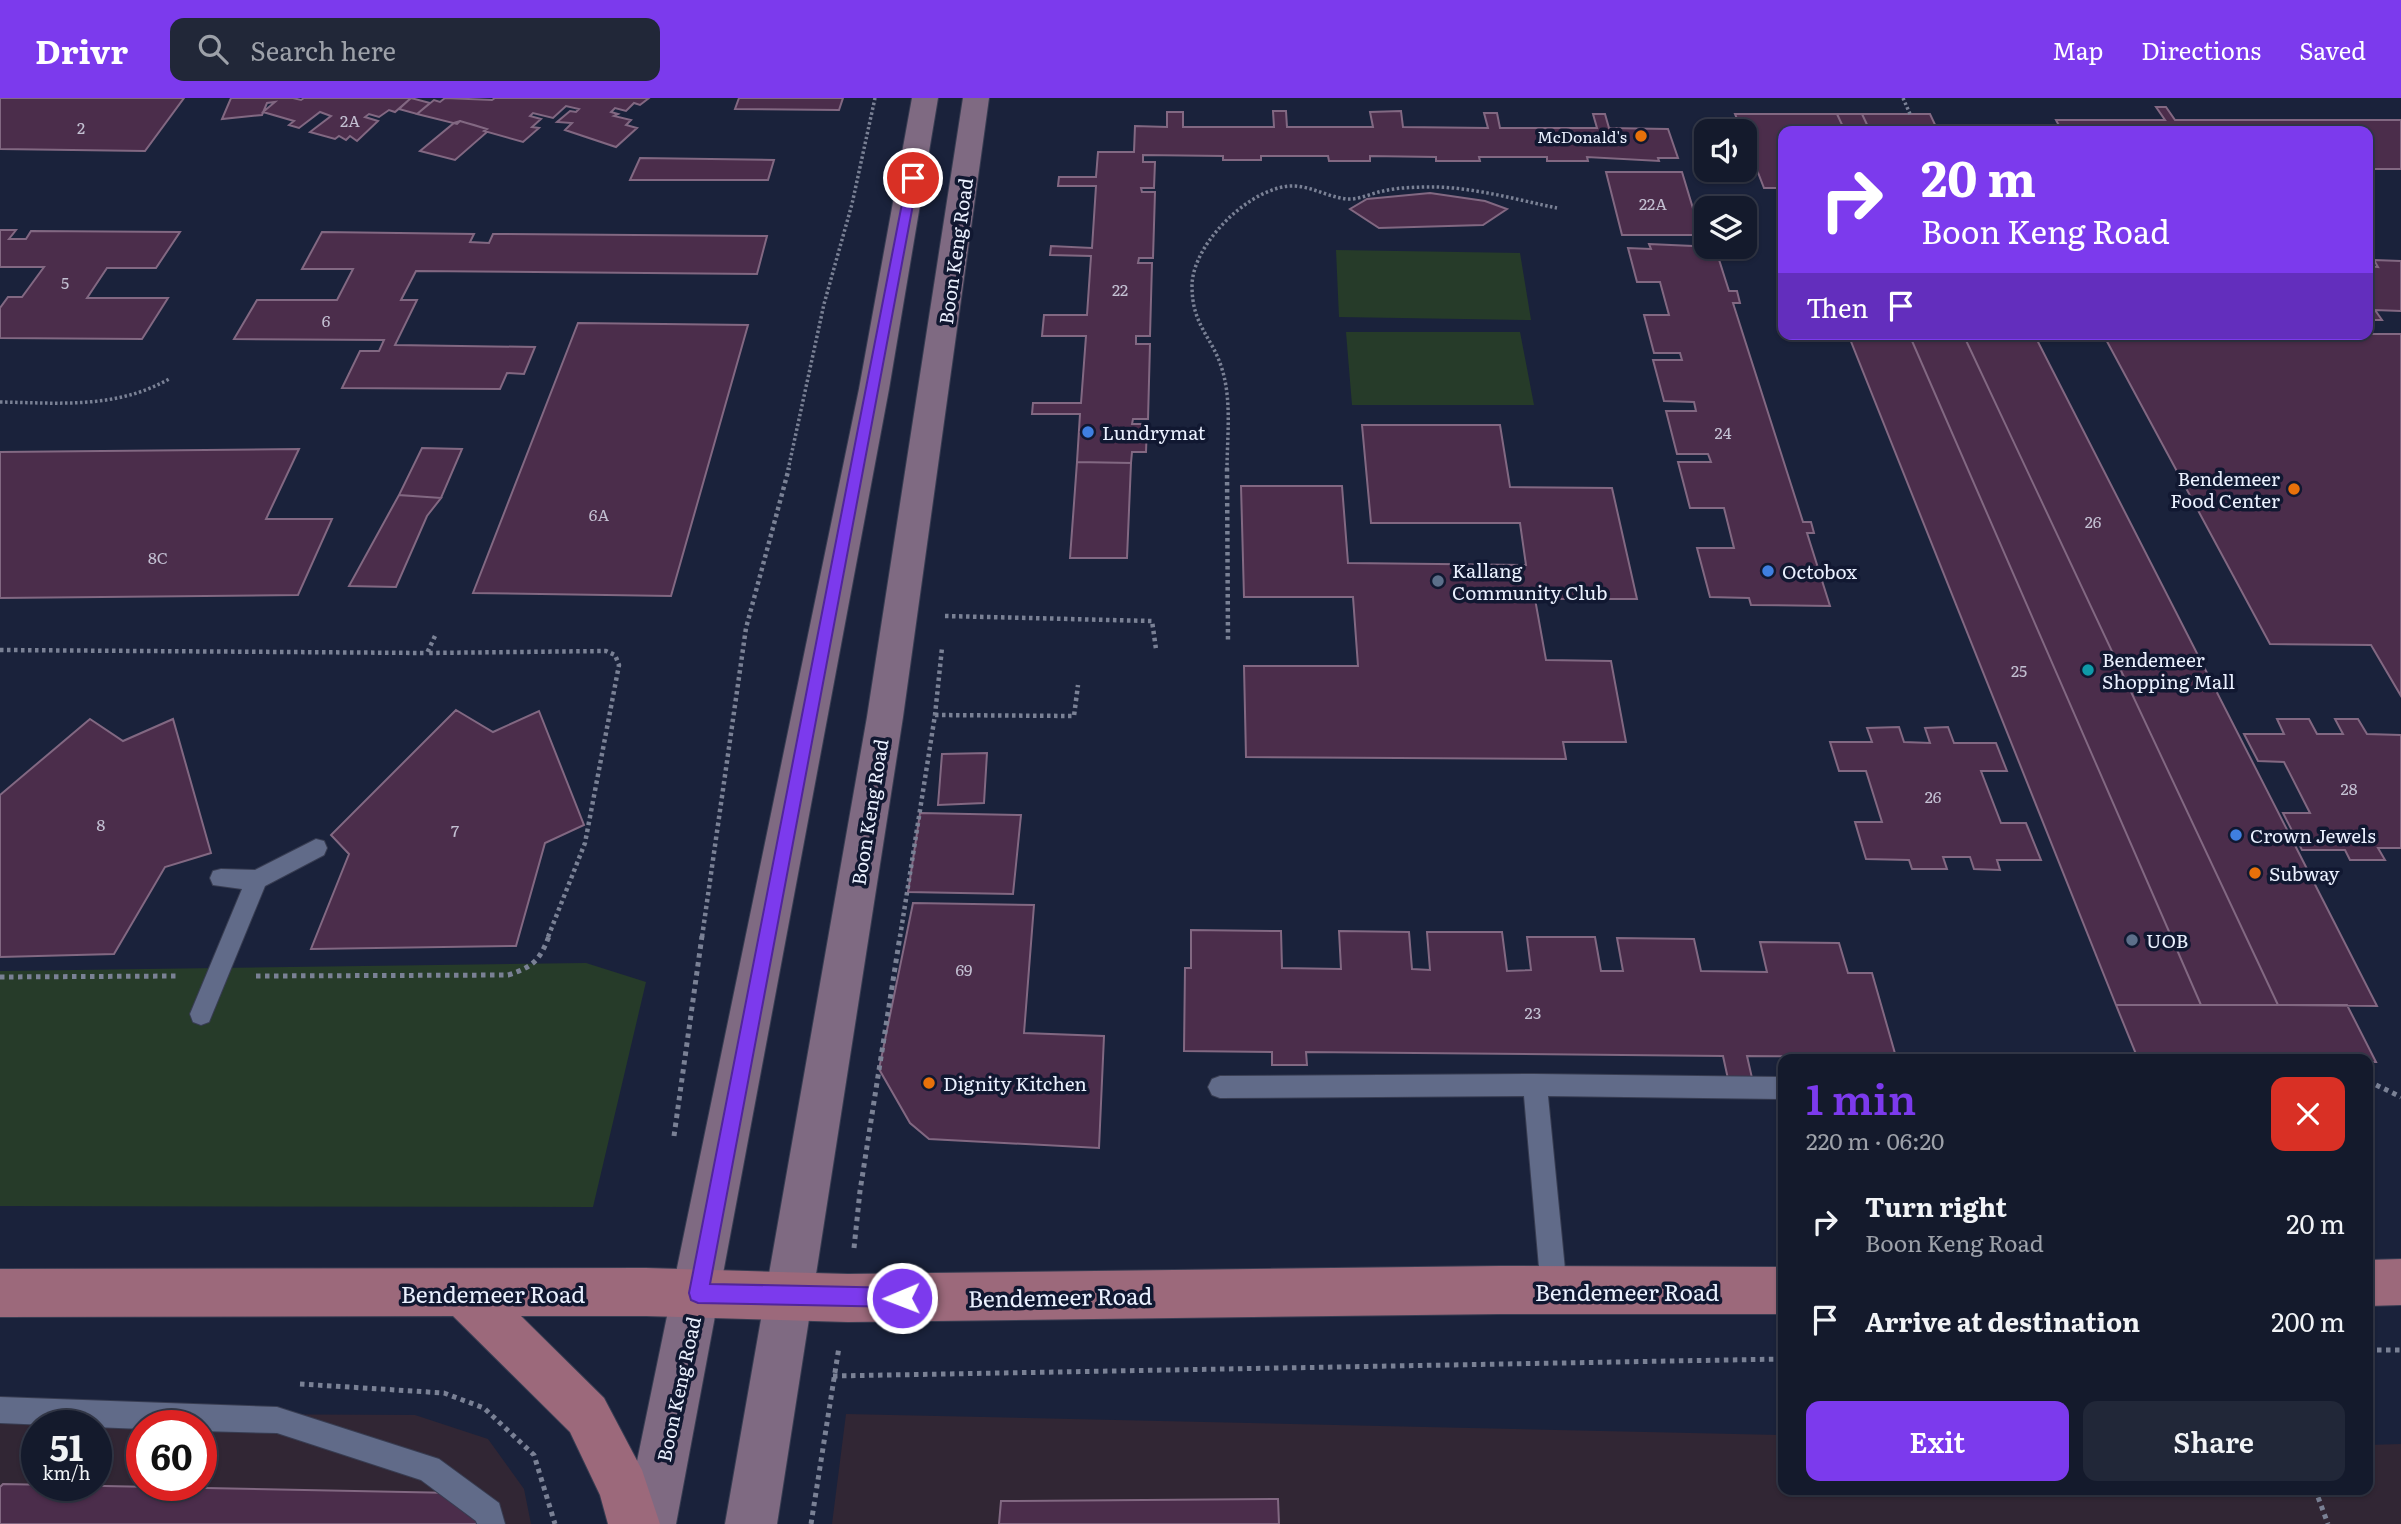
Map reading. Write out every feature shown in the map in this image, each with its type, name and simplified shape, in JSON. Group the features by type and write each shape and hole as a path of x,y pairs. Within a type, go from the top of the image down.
{"main road":[{"name":"Boon Keng Road","path":"650,1524 698,1293 909,205 925,98"},
{"name":"Boon Keng Road","path":"751,1524 885,717 976,98"},
{"path":"2373,1283 2401,1282"},
{"name":"Bendemeer Road","path":"0,1293 698,1293 789,1297 1554,1290 1778,1291"},
{"path":"463,1293 587,1415 624,1488 634,1524"}],"lane":[{"path":"221,878 257,880 316,848"},
{"path":"201,1014 257,880"},
{"path":"1220,1087 1535,1085 1778,1088"},
{"path":"1535,1085 1554,1290"},
{"path":"0,1410 277,1420 429,1469 489,1513 491,1524"}],"path":[{"path":"673,1145 746,628 798,434 824,304 852,204 875,98"},
{"path":"1903,98 1910,114"},
{"path":"1228,643 1227,394 1222,368 1194,313 1192,282 1202,252 1220,227 1245,204 1275,187 1287,184 1351,199 1386,190 1437,187 1557,208"},
{"path":"0,402 108,401 140,394 169,379"},
{"path":"945,616 1152,621 1156,649"},
{"path":"427,653 435,636"},
{"path":"0,650 427,653 606,651 615,655 619,666 584,843 543,951 529,968 508,975 0,976"},
{"path":"885,717 1074,716 1078,685"},
{"path":"2373,1083 2401,1097"},
{"path":"2373,1350 2401,1350"},
{"path":"811,1524 833,1376 1778,1359"},
{"path":"2317,1495 2328,1524"}],"shaded area":[{"path":"0,1413 21,1413 21,1501 112,1501 112,1414 126,1414 126,1501 217,1501 217,1414 415,1415 488,1439 524,1489 531,1524 0,1524"},
{"path":"846,1414 1778,1435 1778,1495 2373,1495 2373,1445 2401,1444 2401,1524 832,1524"}],"green space":[{"path":"1336,250 1520,253 1531,320 1339,317"},
{"path":"1346,332 1520,332 1534,405 1352,405"},
{"path":"586,963 646,982 593,1207 0,1206 0,971"}],"building":[{"path":"0,98 184,98 145,151 0,149"},
{"path":"231,98 411,98 395,112 389,110 379,117 369,114 365,117 378,121 357,141 350,136 346,140 339,136 335,139 310,132 331,116 320,112 299,128 289,125 294,121 263,112 262,115 222,119","holes":["275,102 263,112 267,103"]},
{"path":"411,98 430,103 417,114 399,109"},
{"path":"445,98 649,98 640,105 634,103 626,111 615,108 611,112 618,114 614,116 631,120 626,125 637,128 616,147 565,130 572,123 557,122 570,111 576,112 579,109 566,106 553,118 533,113 530,116 541,119 532,127 539,128 523,142 460,121 457,124 417,114 434,100 440,102"},
{"path":"739,98 843,98 839,110 735,109"},
{"path":"2156,107 2166,107 2175,120 2401,120 2401,169 2373,169 2373,126 2059,126 2056,120 2165,120"},
{"path":"1273,111 1286,111 1287,127 1373,127 1370,112 1401,111 1403,127 1488,128 1484,113 1497,113 1500,128 1597,128 1593,114 1605,114 1609,128 1668,129 1678,158 1658,158 1659,161 1587,157 1588,161 1547,161 1547,157 1479,157 1480,161 1436,161 1436,157 1370,156 1370,161 1329,161 1328,156 1261,156 1261,160 1223,160 1223,156 1143,155 1143,162 1155,162 1154,188 1141,188 1142,192 1155,192 1153,258 1139,258 1138,263 1152,263 1150,336 1136,336 1136,344 1150,344 1148,419 1133,419 1132,424 1147,424 1146,452 1132,452 1131,463 1077,462 1080,414 1032,414 1033,403 1081,403 1086,336 1042,336 1044,315 1087,315 1091,256 1050,255 1051,246 1092,248 1096,186 1058,186 1059,177 1096,177 1098,152 1134,152 1135,126 1167,127 1167,112 1183,112 1183,127 1274,127"},
{"path":"1735,114 1837,114 1843,126 1778,126 1778,188 1764,188 1757,170 1757,119 1737,119"},
{"path":"1837,114 1862,114 1868,126 1843,126"},
{"path":"1862,114 1930,114 1936,126 1868,126"},
{"path":"460,121 487,129 484,131 487,132 455,160 420,151 454,123"},
{"path":"640,158 774,160 768,180 630,180"},
{"path":"1606,172 1682,172 1694,212 1694,235 1622,235"},
{"path":"1430,193 1485,201 1507,209 1483,225 1379,228 1350,209 1367,199"},
{"path":"0,230 16,230 9,239 26,239 31,231 180,232 156,268 107,268 87,298 168,298 142,339 0,338 0,308 8,297 22,297 44,267 0,267"},
{"path":"322,232 474,234 470,242 489,243 493,234 767,236 757,274 416,271 401,300 417,300 395,345 535,347 524,374 507,373 500,389 342,388 360,351 379,351 384,340 234,339 257,300 337,300 353,269 302,269"},
{"path":"1649,244 1694,246 1694,259 1719,259 1729,291 1737,291 1740,303 1733,303 1803,522 1811,522 1814,533 1807,533 1830,606 1751,605 1749,598 1710,597 1697,548 1734,548 1724,508 1690,508 1678,462 1711,462 1708,454 1677,454 1666,411 1696,411 1694,402 1664,401 1653,360 1682,360 1680,353 1654,353 1644,315 1669,315 1660,282 1637,282 1628,248 1651,249"},
{"path":"2374,260 2401,261 2401,311 2375,310 2382,320 2373,320 2373,266 2378,267"},
{"path":"578,323 748,325 671,596 473,593"},
{"name":"Bendemeer Food Center","path":"2373,334 2401,334 2401,696 2371,645 2270,644 2106,340 2373,340"},
{"path":"1850,340 1912,340 2201,1005 2116,1005"},
{"name":"Bendemeer Shopping Mall","path":"1912,340 1966,340 2278,1005 2201,1005"},
{"path":"1966,340 2037,340 2377,1006 2278,1005"},
{"name":"Kallang Community Club","path":"1362,425 1500,425 1510,487 1612,488 1637,599 1535,599 1546,660 1611,661 1626,742 1563,742 1566,759 1246,757 1244,666 1358,666 1353,597 1244,597 1241,486 1342,486 1348,563 1526,565 1520,523 1371,523"},
{"path":"422,448 462,449 441,498 399,495"},
{"path":"299,449 266,519 332,519 298,595 0,598 0,452"},
{"path":"1077,462 1131,463 1127,558 1070,558"},
{"path":"399,495 441,498 427,516 396,587 349,586"},
{"path":"456,710 493,732 539,711 584,825 545,843 516,946 311,949 349,854 331,835"},
{"path":"90,719 123,741 173,719 211,853 165,867 114,954 0,957 0,795"},
{"path":"2277,719 2309,719 2317,734 2343,734 2335,719 2358,719 2367,734 2401,735 2401,848 2378,848 2385,860 2350,860 2345,850 2302,850 2283,813 2310,813 2284,762 2258,761 2244,734 2284,734"},
{"path":"1899,727 1904,742 1930,743 1925,728 1948,727 1954,743 1996,743 2007,771 1981,771 2001,823 2026,823 2041,860 1997,860 2000,870 1974,869 1970,857 1943,857 1947,869 1912,869 1909,860 1866,859 1855,822 1882,822 1866,771 1839,771 1830,742 1872,742 1867,728"},
{"path":"987,753 984,803 938,805 942,754"},
{"path":"920,813 1021,815 1013,894 908,892"},
{"path":"913,903 1034,905 1024,1033 1104,1036 1099,1148 929,1139 910,1123 879,1069"},
{"path":"1191,930 1281,931 1282,968 1341,969 1339,931 1409,932 1412,969 1430,970 1427,932 1502,932 1507,971 1531,970 1527,937 1595,937 1601,971 1623,971 1617,938 1694,939 1701,971 1767,972 1760,942 1839,943 1848,973 1872,973 1895,1054 1747,1056 1752,1078 1728,1079 1723,1056 1306,1052 1307,1065 1272,1065 1272,1052 1184,1051 1185,968 1191,968"},
{"path":"2116,1005 2347,1005 2372,1054 2136,1054"},
{"path":"3,1484 21,1484 21,1501 112,1501 112,1486 126,1486 126,1501 217,1501 217,1488 455,1493 479,1524 0,1524 0,1487"},
{"path":"1278,1499 1279,1524 999,1524 1001,1501"}],"place":[{"name":"McDonald's","path":"1641,136"},
{"name":"Lundrymat","path":"1088,432"},
{"name":"Bendemeer Food Center","path":"2294,489"},
{"name":"Octobox","path":"1768,571"},
{"name":"Kallang Community Club","path":"1438,581"},
{"name":"Bendemeer Shopping Mall","path":"2088,670"},
{"name":"Crown Jewels","path":"2236,835"},
{"name":"Subway","path":"2255,873"},
{"name":"UOB","path":"2132,940"},
{"name":"Dignity Kitchen","path":"929,1083"}],"route":[{"path":"902,1298 808,1298 698,1293 913,178"}]}
